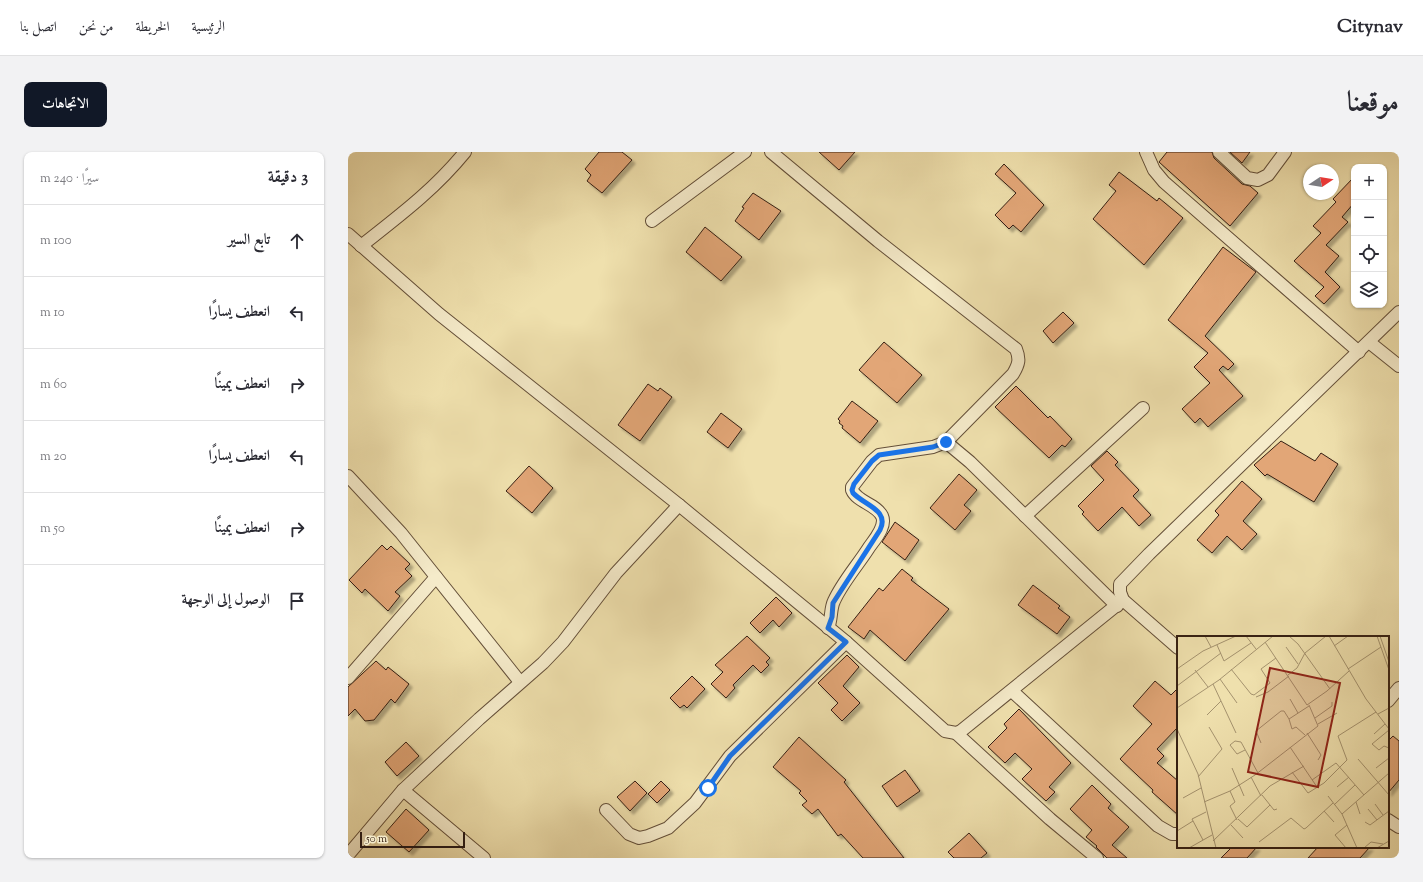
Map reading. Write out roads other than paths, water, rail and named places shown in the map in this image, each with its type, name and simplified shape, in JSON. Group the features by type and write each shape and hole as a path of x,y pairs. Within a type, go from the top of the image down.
{"street":[{"path":"361,246 430,191 465,152"},
{"path":"652,222 744,152"},
{"path":"771,152 878,241 1016,349 1019,358 1014,374 946,442 933,447 879,455 872,461 852,487 855,495 878,510 882,515 883,521 877,535 834,599 832,617 828,628"},
{"path":"1146,152 1154,170 1164,182 1359,352"},
{"path":"1219,152 1247,178 1258,180 1268,175 1285,152"},
{"path":"348,234 439,314 679,505 846,642 942,730 949,733 956,733 1012,691 1120,603"},
{"path":"1120,603 1119,588 1126,577 1399,312"},
{"path":"1369,342 1399,366"},
{"path":"1025,516 1143,408"},
{"path":"946,442 961,453 1025,516 1120,603 1177,647"},
{"path":"348,476 387,516 520,682"},
{"path":"348,855 403,790 520,682 543,663 563,642 616,572 679,505"},
{"path":"348,678 436,577"},
{"path":"606,810 633,837 648,836 668,828 695,803 730,756 846,642"},
{"path":"1389,700 1399,688"},
{"path":"1012,691 1158,826 1172,834 1177,834"},
{"path":"956,733 1050,818 1097,858"},
{"path":"403,790 484,858"},
{"path":"1389,821 1399,827"}]}
